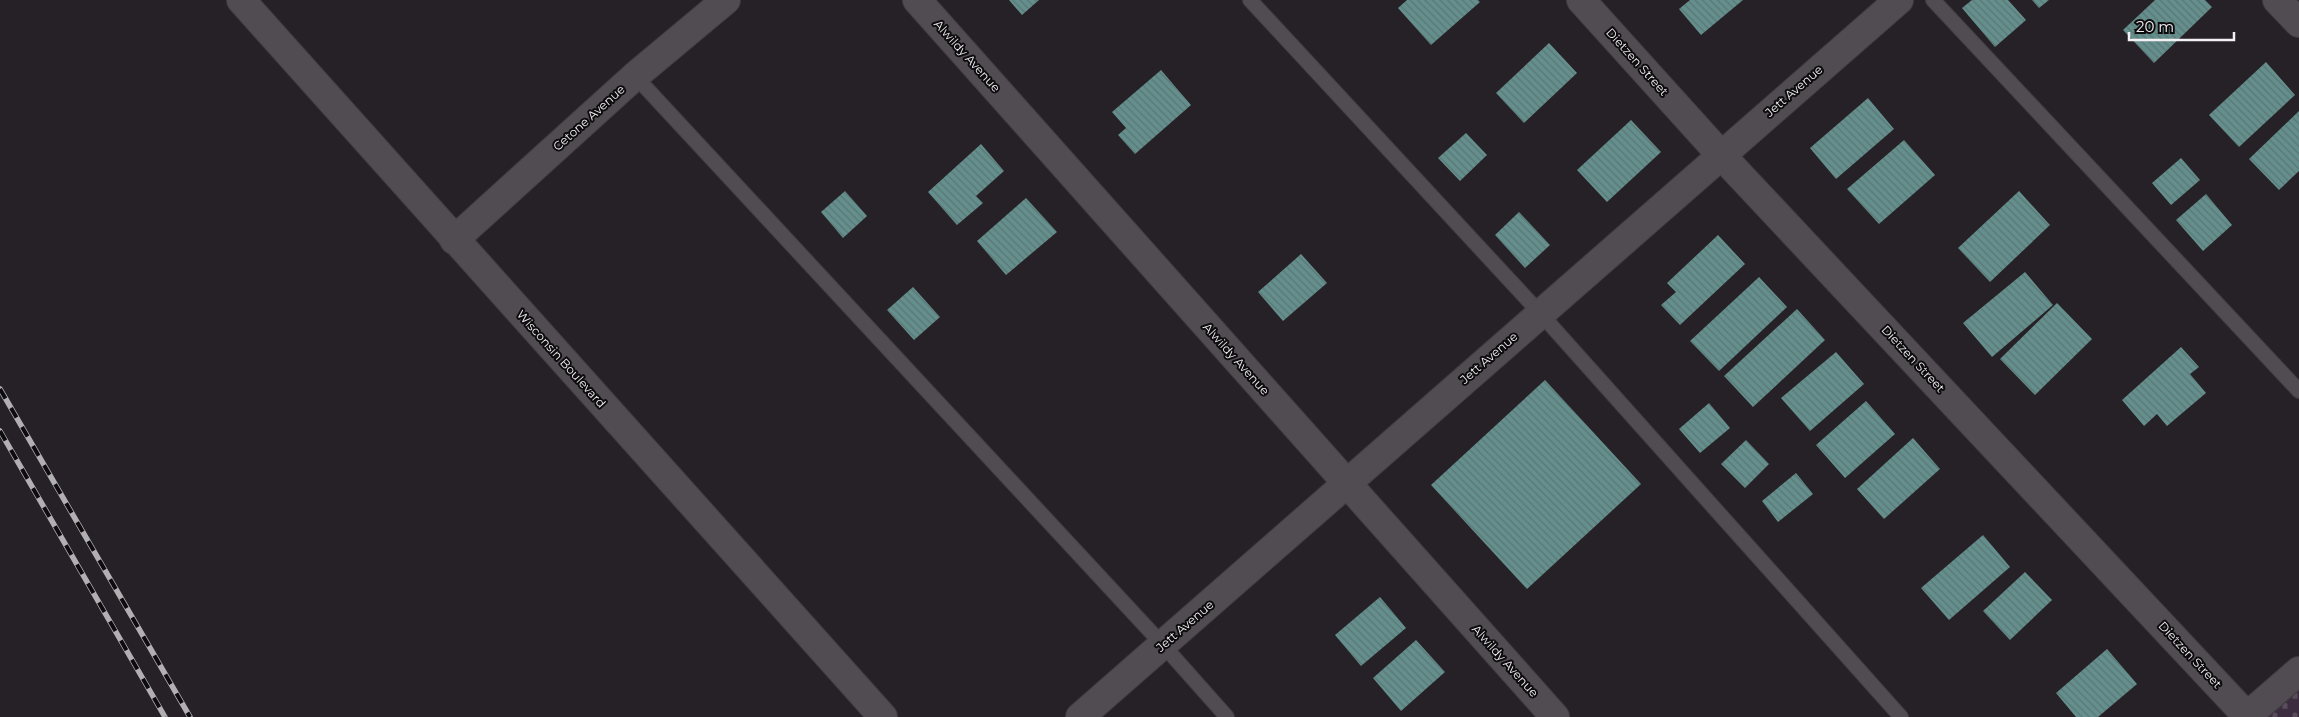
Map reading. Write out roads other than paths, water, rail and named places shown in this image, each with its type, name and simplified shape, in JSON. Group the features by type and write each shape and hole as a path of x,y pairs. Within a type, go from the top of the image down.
{"street":[{"name":"Wisconsin Boulevard","path":"241,0 883,717"},
{"name":"Cetone Avenue","path":"454,240 635,76 726,0"},
{"name":"Alwildy Avenue","path":"917,0 1555,717"},
{"name":"Dietzen Street","path":"1581,0 1721,155 2247,716"},
{"name":"Jett Avenue","path":"1080,717 1899,0"},
{"path":"2277,0 2299,23"},
{"path":"2247,716 2299,671"}],"lane":[{"path":"1250,0 1540,313 1901,717"},
{"path":"1933,0 2299,391"},
{"path":"635,76 1163,645 1227,717"}],"railway":[{"path":"0,389 190,717"},
{"path":"0,431 165,717"}]}
